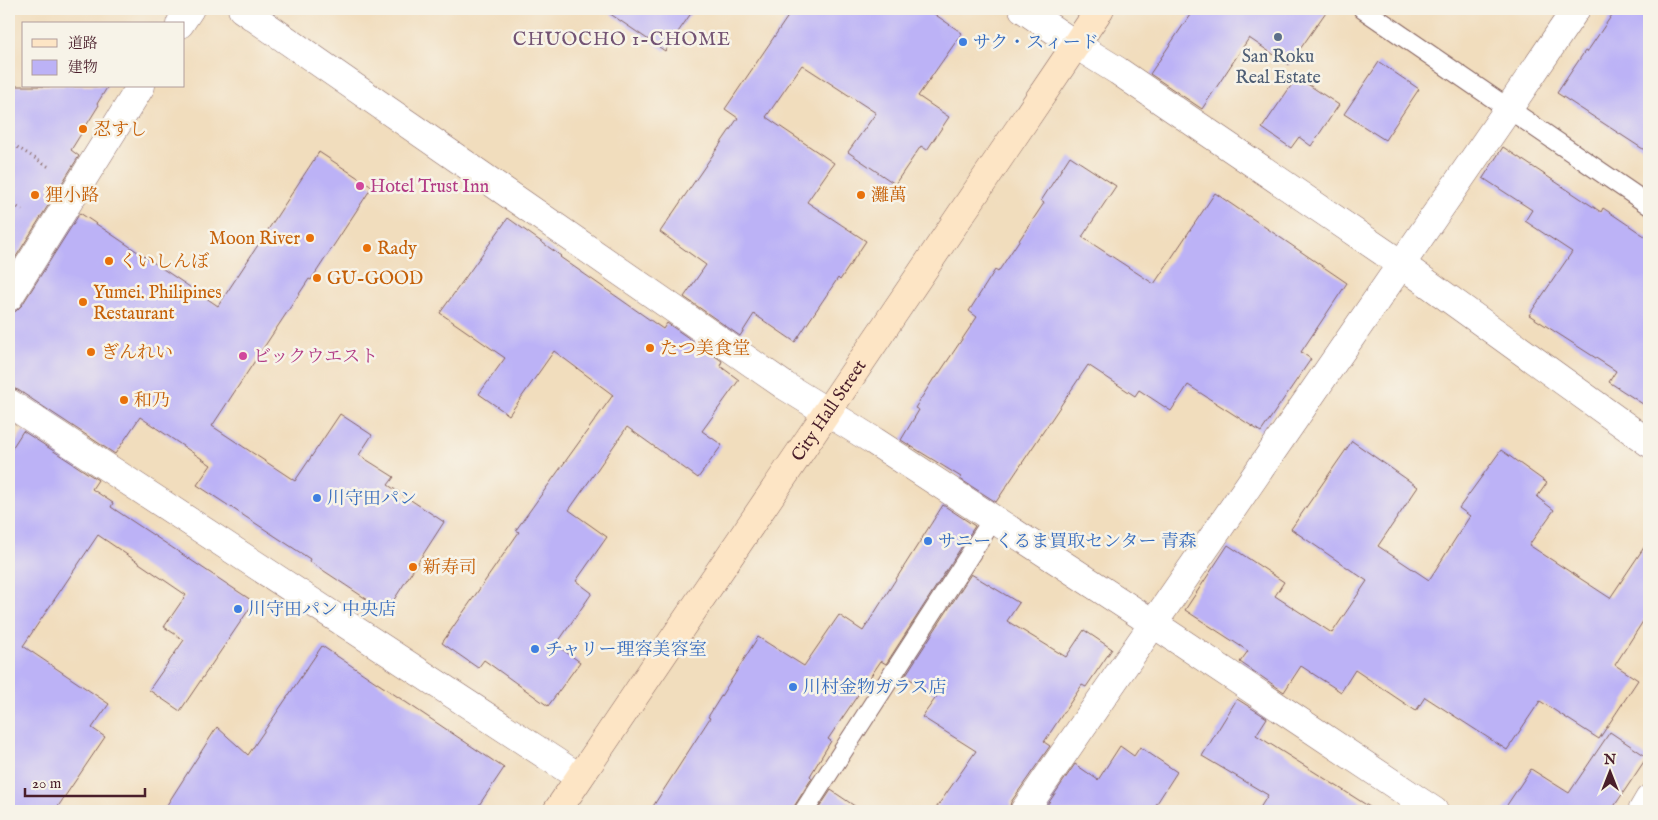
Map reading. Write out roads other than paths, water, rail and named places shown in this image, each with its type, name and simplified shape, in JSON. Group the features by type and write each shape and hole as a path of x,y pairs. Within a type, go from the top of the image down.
{"street":[{"path":"181,22 190,9"},
{"path":"242,9 785,386 1154,624 1434,811"},
{"path":"1023,9 1076,45 1118,70 1402,264 1649,443"},
{"name":"City Hall Street","path":"557,811 1100,9"},
{"path":"1024,811 1510,108 1576,9"},
{"path":"9,297 140,88"},
{"path":"9,403 579,777"},
{"path":"1642,811 1649,799"}],"lane":[{"path":"1363,9 1649,205"},
{"path":"804,811 993,519"}],"place":[{"name":"San Roku Real Estate","path":"1278,37"},
{"name":"サク・スィード","path":"963,42"},
{"name":"忍すし","path":"83,129"},
{"name":"Hotel Trust Inn","path":"360,186"},
{"name":"狸小路","path":"35,195"},
{"name":"灘萬","path":"861,195"},
{"name":"Moon River","path":"310,238"},
{"name":"Rady","path":"367,248"},
{"name":"くいしんぼ","path":"109,261"},
{"name":"GU-GOOD","path":"317,278"},
{"name":"Yumei. Philipines Restaurant","path":"83,302"},
{"name":"たつ美食堂","path":"650,348"},
{"name":"ぎんれい","path":"91,352"},
{"name":"ビックウエスト","path":"243,356"},
{"name":"和乃","path":"124,400"},
{"name":"川守田パン","path":"317,498"},
{"name":"サニー くるま買取センター 青森","path":"928,541"},
{"name":"新寿司","path":"413,567"},
{"name":"川守田パン 中央店","path":"238,609"},
{"name":"チャリー理容美容室","path":"535,649"},
{"name":"川村金物ガラス店","path":"793,687"}],"district":[{"name":"CHUOCHO 1-CHOME","path":"622,38"}]}
